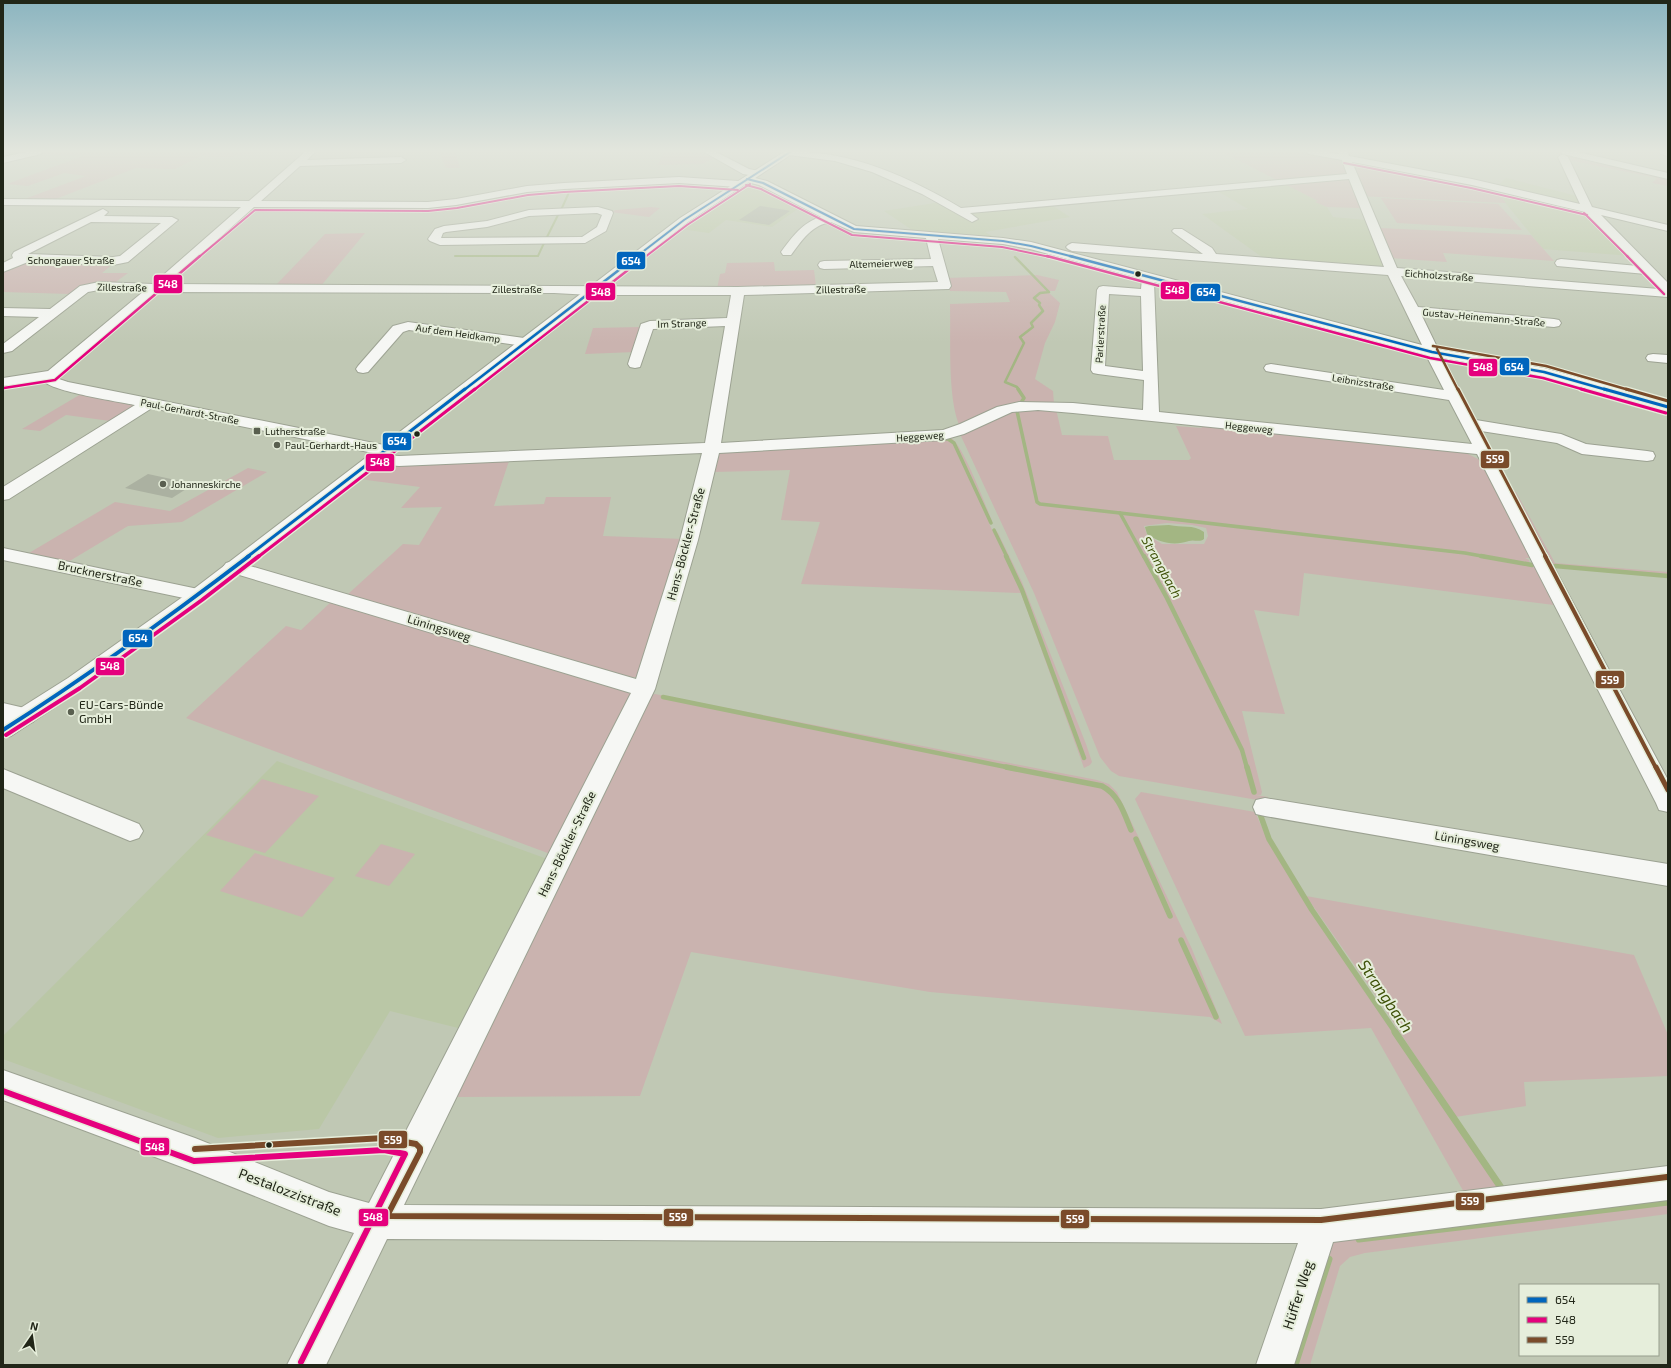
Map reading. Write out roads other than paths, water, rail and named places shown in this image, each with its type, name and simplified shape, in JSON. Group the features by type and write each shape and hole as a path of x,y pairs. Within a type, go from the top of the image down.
{"main road":[{"path":"3,268 19,260 18,256 96,216"},
{"path":"3,382 52,375 239,216"},
{"path":"518,216 487,224 444,229 439,231 434,239 440,242 578,241 585,240 602,229 607,216"},
{"path":"3,730 76,683 198,595 524,342 690,216"},
{"path":"828,216 854,229 1002,241 1053,251 1432,352 1544,372 1668,407"},
{"path":"968,216 979,223"},
{"path":"1370,216 1392,271 1432,352 1668,803"},
{"path":"1595,216 1668,292"},
{"path":"1617,216 1668,228"},
{"path":"787,252 807,227 832,218"},
{"name":"Schongauer Straße","path":"19,260 28,258 113,261 124,259 172,220 90,219"},
{"path":"991,231 1002,238 1002,241"},
{"path":"1178,231 1208,251 1211,257"},
{"path":"931,235 939,262"},
{"name":"Eichholzstraße","path":"1053,251 1064,248 1082,247 1668,292"},
{"name":"Zillestraße","path":"52,313 84,289 90,287 540,288 591,291 738,291 945,286 939,262"},
{"name":"Altemeierweg","path":"824,265 939,262"},
{"path":"1561,263 1650,272"},
{"path":"1151,417 1151,376 1147,281 1152,278"},
{"name":"Parlerstraße","path":"1148,293 1103,290 1098,370 1151,376"},
{"name":"Hans-Böckler-Straße","path":"306,1365 644,689 689,540 712,448 738,291"},
{"path":"3,312 52,313"},
{"name":"Gustav-Heinemann-Straße","path":"1413,312 1554,323"},
{"path":"3,349 7,348 52,313"},
{"name":"Im Strange","path":"635,364 646,327 650,324 734,322"},
{"name":"Auf dem Heidkamp","path":"363,369 398,329 408,326 524,342"},
{"path":"1653,358 1668,360"},
{"name":"Leibnizstraße","path":"1272,368 1455,396"},
{"name":"Paul-Gerhardt-Straße","path":"52,375 51,381 64,386 149,403 379,455"},
{"path":"3,495 149,403"},
{"name":"Heggeweg","path":"379,455 398,461 712,448 943,435 954,433 1003,410 1037,406 1073,408 1483,450"},
{"path":"1470,424 1561,438 1582,449 1647,456"},
{"name":"Brucknerstraße","path":"3,554 198,595"},
{"name":"Lüningsweg","path":"234,567 644,689"},
{"path":"3,711 25,716"},
{"path":"3,778 130,831"},
{"name":"Lüningsweg","path":"1265,807 1668,875"},
{"name":"Pestalozzistraße","path":"3,1086 195,1155 329,1209 377,1222 1321,1226 1668,1183"},
{"name":"Hüffer Weg","path":"1275,1365 1321,1226"}],"waterway":[{"path":"546,239 558,216"},
{"path":"455,256 538,256 544,243"},
{"name":"Strangbach","path":"1015,257 1049,292 1040,293 1034,298 1040,303 1039,305 1043,311 1031,323 1033,327 1020,337 1024,343 1005,382 1017,387 1019,390"},
{"name":"Strangbach","path":"1018,389 1024,398 1022,401"},
{"name":"Strangbach","path":"1017,411 1037,502 1040,504 1120,513"},
{"path":"941,439 948,439 954,443 991,523"},
{"path":"1120,513 1465,553 1487,557"},
{"name":"Strangbach","path":"1120,513 1144,557"},
{"path":"994,530 1007,557"},
{"path":"1006,556 1022,590 1084,758"},
{"name":"Strangbach","path":"1144,556 1167,598 1242,750 1247,768"},
{"path":"1481,556 1532,565"},
{"path":"1555,566 1668,576"},
{"path":"663,697 1009,768"},
{"name":"Strangbach","path":"1247,767 1254,792"},
{"path":"1009,768 1102,786 1117,799 1131,830"},
{"name":"Strangbach","path":"1259,811 1269,839 1312,910 1396,1033"},
{"path":"1136,839 1170,916"},
{"path":"1181,940 1216,1017"},
{"name":"Strangbach","path":"1395,1032 1502,1189"},
{"name":"Strangbach","path":"1359,1239 1668,1202"},
{"name":"Strangbach","path":"1295,1365 1329,1259"}],"place":[{"name":"Lutherstraße","path":"257,431"},
{"name":"Paul-Gerhardt-Haus","path":"277,445"},
{"name":"Johanneskirche","path":"163,484"},
{"name":"EU-Cars-Bünde GmbH","path":"71,712"}]}
